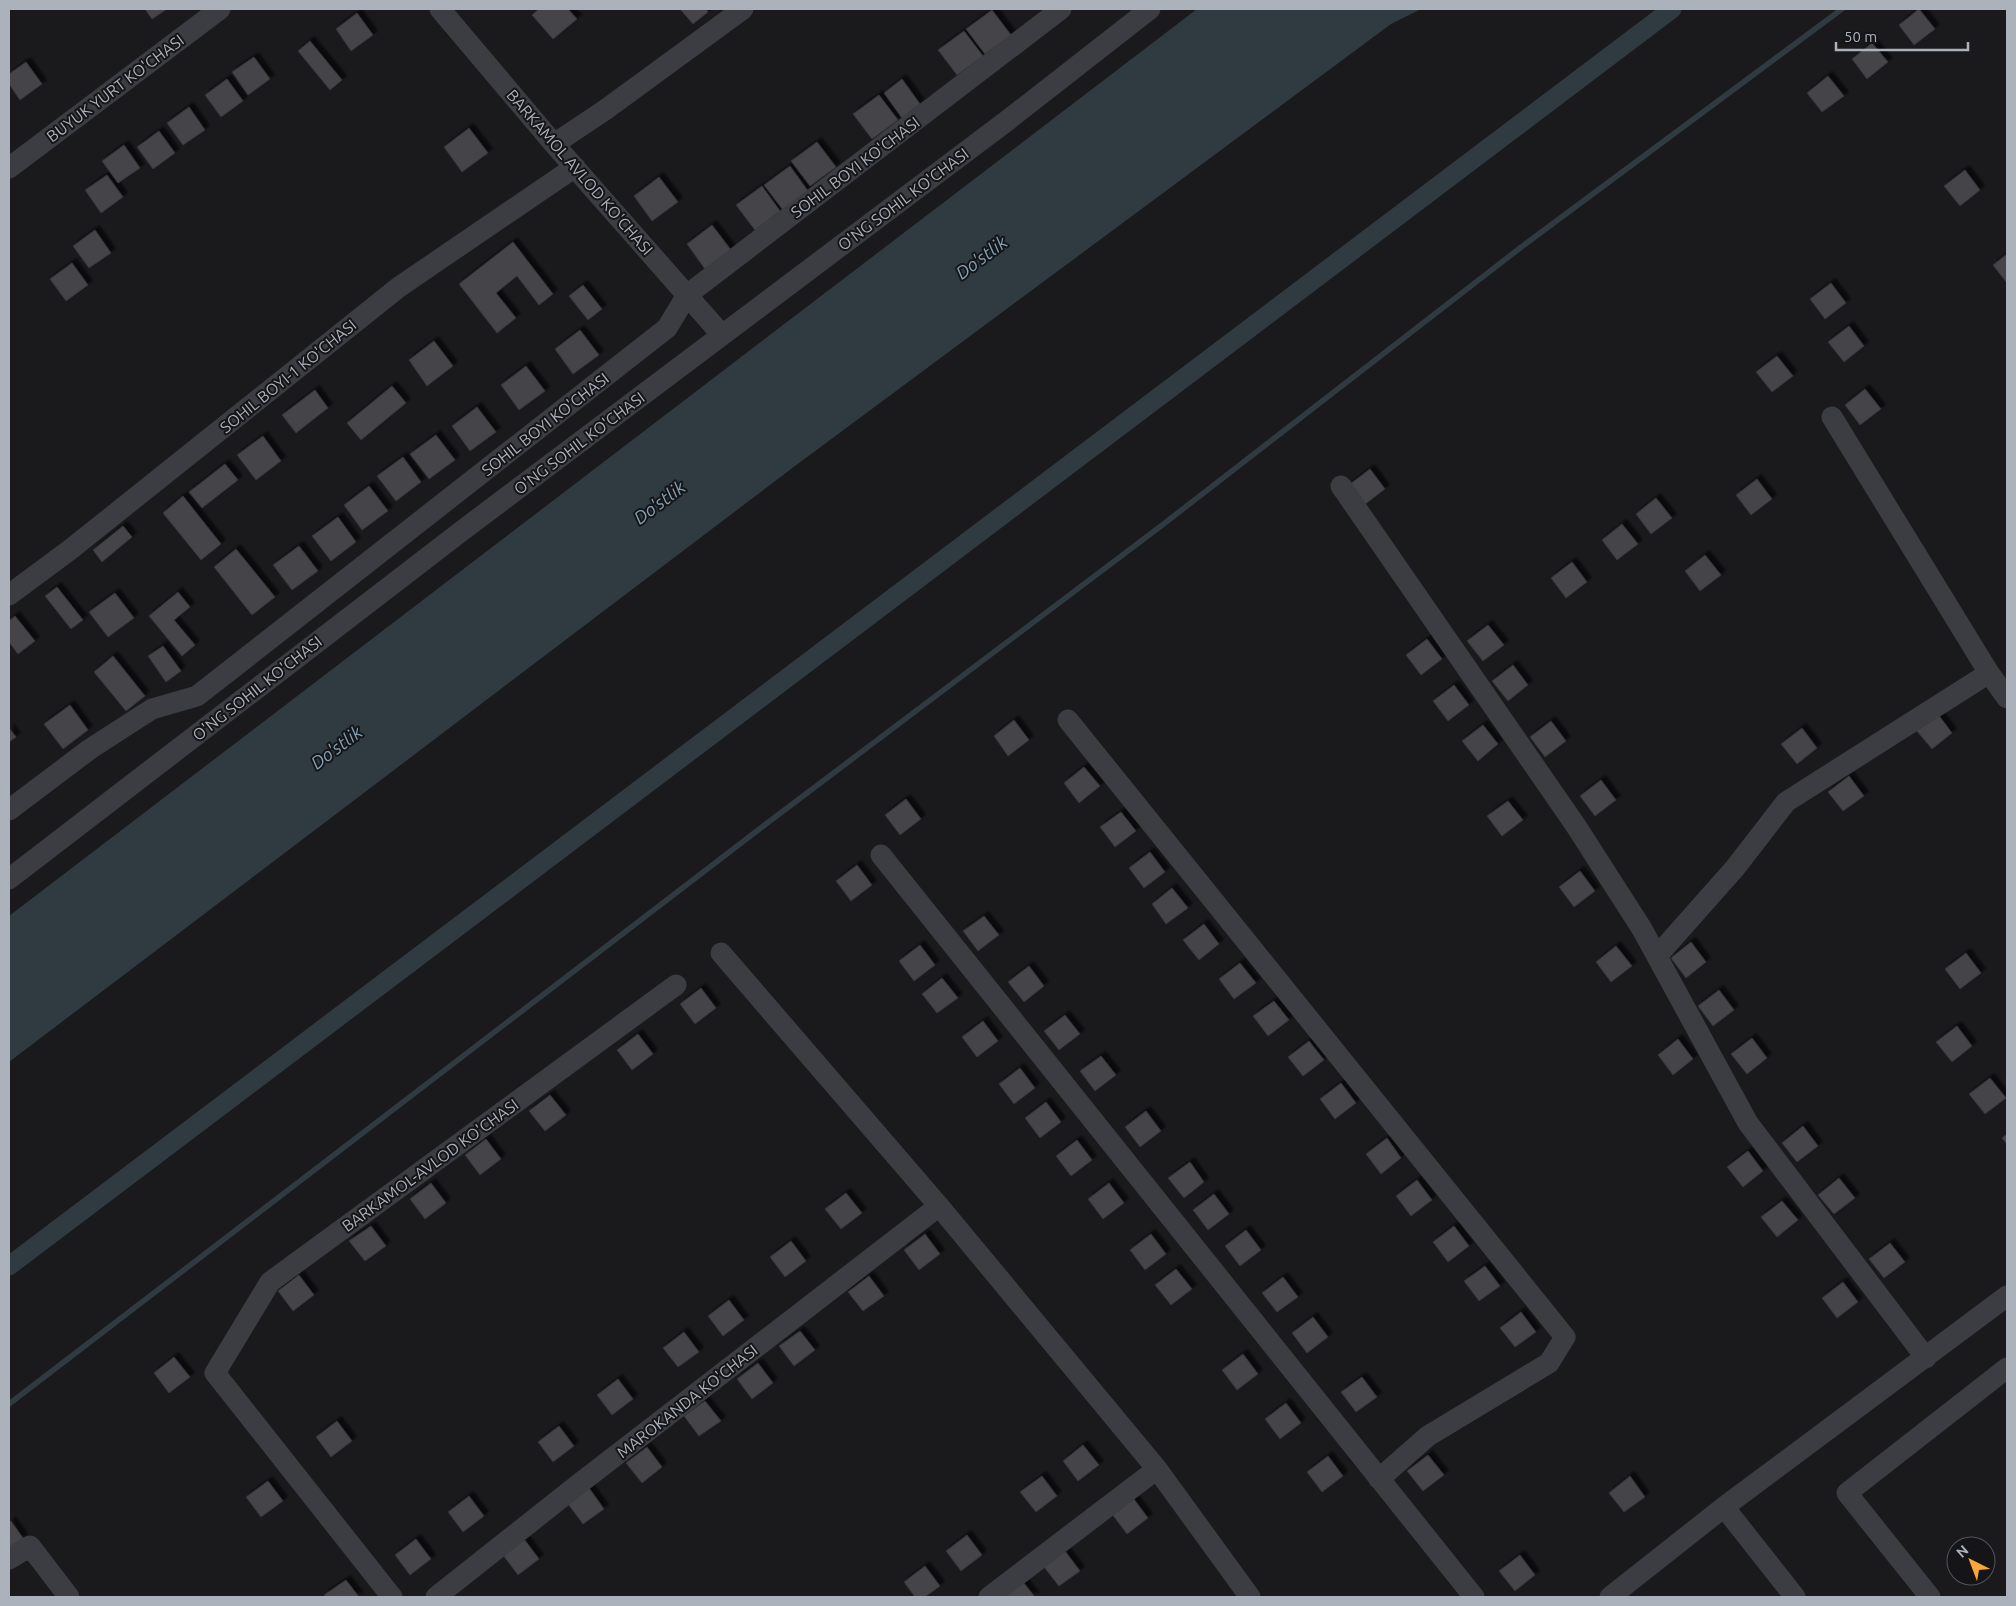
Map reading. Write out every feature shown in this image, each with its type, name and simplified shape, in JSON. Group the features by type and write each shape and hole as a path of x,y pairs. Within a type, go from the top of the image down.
{"street":[{"name":"BUYUK YURT KO'CHASI","path":"9,168 220,9"},
{"name":"BARKAMOL AVLOD KO'CHASI","path":"440,9 554,144 722,335"},
{"path":"554,144 605,110 743,9"},
{"name":"SOHIL BOYI KO'CHASI","path":"9,810 90,749 152,709 197,696 667,328 687,295 1061,9"},
{"name":"O'NG SOHIL KO'CHASI","path":"9,879 455,536 1008,120 1150,9"},
{"name":"SOHIL BOYI-1 KO'CHASI","path":"9,595 71,549 399,287 575,167"},
{"path":"1832,417 1989,672 2007,698"},
{"path":"1341,486 1576,826 1642,929 1748,1122 1926,1358"},
{"path":"1657,956 1735,868 1786,802 1989,672"},
{"path":"1068,720 1565,1337 1549,1363 1428,1436 1380,1479"},
{"path":"881,855 1474,1597"},
{"path":"721,953 940,1206 1157,1469 1250,1597"},
{"name":"BARKAMOL-AVLOD KO'CHASI","path":"392,1597 215,1373 270,1282 676,985"},
{"name":"MAROKANDA KO'CHASI","path":"436,1597 575,1487 940,1206"},
{"path":"1610,1597 1724,1507 2007,1296"},
{"path":"1930,1597 1847,1493 2007,1368"},
{"path":"989,1597 1157,1469"},
{"path":"1724,1507 1795,1597"},
{"path":"9,1560 30,1546 69,1597"}],"water":[{"name":"Do'stlik","path":"1197,9 1421,9 1391,24 795,466 9,1062 9,916"}],"building":[{"path":"145,9 167,9 152,19"},
{"path":"539,9 568,9 577,19 553,39 532,15"},
{"path":"680,9 706,9 708,12 693,24"},
{"path":"1919,9 1935,29 1914,45 1899,25"},
{"path":"992,10 1011,35 985,54 966,29"},
{"path":"357,13 373,35 351,51 336,29"},
{"path":"964,31 983,56 957,75 938,50"},
{"path":"310,41 342,80 330,90 298,51"},
{"path":"1872,43 1888,62 1867,79 1852,59"},
{"path":"254,57 270,79 248,95 232,72"},
{"path":"26,62 42,84 20,100 9,84 9,74"},
{"path":"1828,76 1844,96 1822,112 1807,93"},
{"path":"227,79 243,101 221,117 205,95"},
{"path":"902,79 920,104 902,118 884,93"},
{"path":"879,95 898,120 872,139 853,114"},
{"path":"189,107 205,130 183,145 167,123"},
{"path":"469,128 488,153 462,172 444,147"},
{"path":"159,131 175,153 153,169 137,147"},
{"path":"817,142 836,167 810,186 791,161"},
{"path":"124,145 140,168 118,183 102,161"},
{"path":"790,166 808,191 783,210 764,185"},
{"path":"1965,170 1980,190 1960,206 1944,186"},
{"path":"107,175 123,197 101,213 85,190"},
{"path":"659,177 678,202 652,221 634,196"},
{"path":"762,186 780,211 755,230 736,205"},
{"path":"712,225 731,250 705,269 687,244"},
{"path":"95,230 111,253 89,268 73,246"},
{"path":"513,242 553,294 539,305 517,276 496,293 516,318 497,333 459,284"},
{"path":"2007,254 2007,283 1993,265"},
{"path":"72,263 88,285 66,301 50,279"},
{"path":"1831,283 1846,303 1825,319 1810,299"},
{"path":"583,285 602,309 588,320 569,296"},
{"path":"1849,326 1864,346 1844,362 1828,342"},
{"path":"580,330 599,355 573,374 555,349"},
{"path":"434,341 453,366 427,386 409,360"},
{"path":"1777,356 1793,376 1772,392 1756,372"},
{"path":"526,366 545,391 519,410 501,385"},
{"path":"392,386 406,403 361,440 347,423"},
{"path":"1865,389 1881,409 1860,425 1845,405"},
{"path":"315,390 328,408 296,433 282,415"},
{"path":"477,407 496,432 470,451 452,426"},
{"path":"436,435 455,460 429,479 410,454"},
{"path":"263,436 281,461 256,480 237,455"},
{"path":"403,457 421,482 396,501 377,476"},
{"path":"225,464 238,480 202,508 189,492"},
{"path":"1370,469 1385,489 1364,505 1349,485"},
{"path":"1757,479 1772,499 1751,515 1736,495"},
{"path":"369,486 388,511 362,530 344,505"},
{"path":"183,496 221,544 201,560 163,513"},
{"path":"1656,498 1672,518 1651,534 1636,514"},
{"path":"338,517 356,542 331,561 312,536"},
{"path":"1622,524 1638,544 1617,560 1602,540"},
{"path":"123,526 132,537 102,562 93,550"},
{"path":"299,546 318,571 292,590 273,565"},
{"path":"236,549 275,597 252,615 214,567"},
{"path":"1705,555 1721,575 1700,591 1685,571"},
{"path":"1572,562 1587,582 1566,598 1551,578"},
{"path":"57,587 83,620 71,629 45,596"},
{"path":"178,592 190,607 174,620 195,645 182,656 149,616"},
{"path":"115,593 134,618 108,637 89,612"},
{"path":"15,616 35,641 18,654 9,642 9,621"},
{"path":"1488,625 1504,645 1483,661 1467,641"},
{"path":"1427,639 1442,659 1421,675 1406,655"},
{"path":"163,646 181,671 166,682 148,656"},
{"path":"113,656 145,696 126,711 94,672"},
{"path":"1513,665 1528,685 1508,701 1492,681"},
{"path":"1454,685 1469,705 1448,721 1433,701"},
{"path":"70,705 88,730 63,749 44,724"},
{"path":"1937,713 1952,733 1932,749 1916,730"},
{"path":"1014,720 1029,740 1008,756 994,736"},
{"path":"1551,721 1566,741 1545,757 1530,737"},
{"path":"1483,725 1498,744 1478,761 1462,741"},
{"path":"9,728 16,737 9,742"},
{"path":"1802,728 1817,748 1797,764 1781,744"},
{"path":"1084,767 1100,786 1079,803 1064,783"},
{"path":"1849,776 1864,796 1843,811 1828,792"},
{"path":"1601,780 1616,800 1595,816 1580,796"},
{"path":"906,799 921,819 900,835 885,815"},
{"path":"1508,801 1523,820 1502,836 1487,816"},
{"path":"1121,812 1136,831 1115,847 1100,827"},
{"path":"1150,852 1165,872 1144,888 1129,868"},
{"path":"857,865 872,885 851,901 836,881"},
{"path":"1580,871 1595,891 1574,907 1559,887"},
{"path":"1172,888 1188,908 1166,924 1152,904"},
{"path":"984,916 999,935 978,951 963,931"},
{"path":"1204,924 1219,944 1199,960 1183,940"},
{"path":"1691,942 1706,962 1686,978 1671,958"},
{"path":"920,945 935,965 914,981 899,961"},
{"path":"1616,946 1632,966 1611,982 1596,962"},
{"path":"1966,953 1981,973 1960,989 1945,969"},
{"path":"1240,963 1256,983 1234,999 1219,979"},
{"path":"1029,966 1044,986 1024,1002 1008,982"},
{"path":"942,978 958,998 937,1013 922,994"},
{"path":"701,988 716,1008 695,1024 680,1004"},
{"path":"1719,990 1734,1010 1713,1026 1698,1006"},
{"path":"1274,1001 1289,1020 1268,1036 1253,1016"},
{"path":"1065,1015 1080,1034 1059,1050 1044,1031"},
{"path":"983,1021 998,1041 977,1057 962,1037"},
{"path":"1957,1026 1972,1046 1952,1062 1936,1042"},
{"path":"638,1034 653,1054 632,1070 617,1050"},
{"path":"1752,1038 1767,1058 1747,1074 1731,1054"},
{"path":"1678,1039 1693,1059 1673,1075 1658,1055"},
{"path":"1309,1041 1324,1060 1303,1076 1288,1057"},
{"path":"1101,1056 1116,1075 1095,1091 1080,1071"},
{"path":"1020,1068 1035,1088 1014,1104 999,1084"},
{"path":"1990,1078 2006,1098 1985,1114 1969,1094"},
{"path":"1341,1083 1356,1103 1335,1119 1320,1099"},
{"path":"550,1095 566,1115 545,1131 529,1111"},
{"path":"1046,1102 1061,1122 1040,1138 1025,1118"},
{"path":"1146,1111 1161,1131 1140,1147 1125,1127"},
{"path":"1803,1126 1818,1146 1797,1162 1782,1143"},
{"path":"2007,1134 2007,1144 2002,1138"},
{"path":"1387,1138 1401,1158 1381,1174 1366,1154"},
{"path":"486,1139 501,1159 480,1175 465,1155"},
{"path":"1077,1140 1092,1160 1071,1176 1056,1156"},
{"path":"1748,1151 1763,1171 1743,1187 1727,1167"},
{"path":"1190,1162 1204,1182 1184,1198 1168,1178"},
{"path":"1839,1178 1855,1198 1834,1214 1818,1195"},
{"path":"1417,1180 1432,1200 1411,1216 1396,1196"},
{"path":"431,1183 446,1203 425,1219 410,1199"},
{"path":"1109,1183 1124,1203 1103,1219 1088,1199"},
{"path":"846,1193 862,1213 841,1229 825,1209"},
{"path":"1214,1194 1229,1214 1208,1230 1193,1210"},
{"path":"1782,1201 1798,1220 1777,1237 1761,1217"},
{"path":"371,1226 386,1246 365,1261 349,1241"},
{"path":"1454,1226 1469,1246 1448,1262 1433,1242"},
{"path":"1246,1230 1261,1250 1240,1266 1225,1246"},
{"path":"925,1234 940,1254 919,1270 904,1250"},
{"path":"1151,1234 1166,1254 1145,1270 1130,1250"},
{"path":"791,1241 806,1261 785,1277 770,1257"},
{"path":"1890,1243 1905,1262 1884,1278 1869,1259"},
{"path":"1485,1266 1500,1286 1479,1301 1464,1281"},
{"path":"1176,1269 1192,1289 1171,1305 1155,1285"},
{"path":"299,1275 314,1295 293,1311 278,1291"},
{"path":"869,1276 884,1296 863,1311 848,1292"},
{"path":"1283,1277 1298,1297 1277,1312 1262,1293"},
{"path":"1843,1282 1858,1302 1837,1318 1822,1298"},
{"path":"729,1300 744,1320 723,1336 708,1316"},
{"path":"1521,1312 1536,1332 1515,1347 1500,1328"},
{"path":"1313,1317 1328,1337 1307,1353 1292,1333"},
{"path":"800,1331 815,1350 794,1366 779,1346"},
{"path":"684,1332 699,1352 678,1367 663,1348"},
{"path":"1243,1354 1258,1374 1237,1390 1222,1370"},
{"path":"174,1357 190,1377 169,1393 154,1373"},
{"path":"758,1363 773,1383 752,1399 737,1379"},
{"path":"1362,1377 1377,1397 1356,1412 1341,1392"},
{"path":"618,1379 633,1399 612,1415 597,1395"},
{"path":"705,1401 721,1421 699,1436 684,1416"},
{"path":"1286,1403 1301,1423 1280,1439 1265,1419"},
{"path":"337,1421 352,1441 331,1457 316,1437"},
{"path":"559,1426 574,1446 553,1462 538,1442"},
{"path":"1083,1445 1099,1465 1078,1481 1063,1461"},
{"path":"647,1447 662,1467 642,1483 626,1463"},
{"path":"1428,1455 1444,1475 1423,1491 1407,1471"},
{"path":"1328,1456 1343,1476 1322,1492 1307,1472"},
{"path":"1042,1476 1057,1496 1036,1512 1020,1492"},
{"path":"1630,1476 1645,1497 1624,1512 1609,1493"},
{"path":"268,1481 283,1501 261,1517 246,1497"},
{"path":"589,1488 604,1509 583,1524 568,1504"},
{"path":"469,1496 484,1516 463,1532 448,1512"},
{"path":"1133,1498 1148,1518 1127,1534 1112,1514"},
{"path":"11,1521 23,1538 9,1548 9,1523"},
{"path":"967,1535 982,1555 961,1571 946,1551"},
{"path":"416,1539 431,1559 410,1575 395,1555"},
{"path":"524,1539 539,1559 518,1575 503,1555"},
{"path":"1065,1551 1080,1571 1059,1586 1044,1567"},
{"path":"1520,1555 1535,1575 1515,1591 1499,1571"},
{"path":"925,1566 940,1586 925,1597 915,1597 904,1582"},
{"path":"346,1580 359,1597 326,1597 324,1595"},
{"path":"1023,1582 1035,1597 1002,1597"}],"waterway":[{"path":"9,1266 1672,9"},
{"path":"9,1404 766,824 1161,526 1520,248 1842,9"}]}
